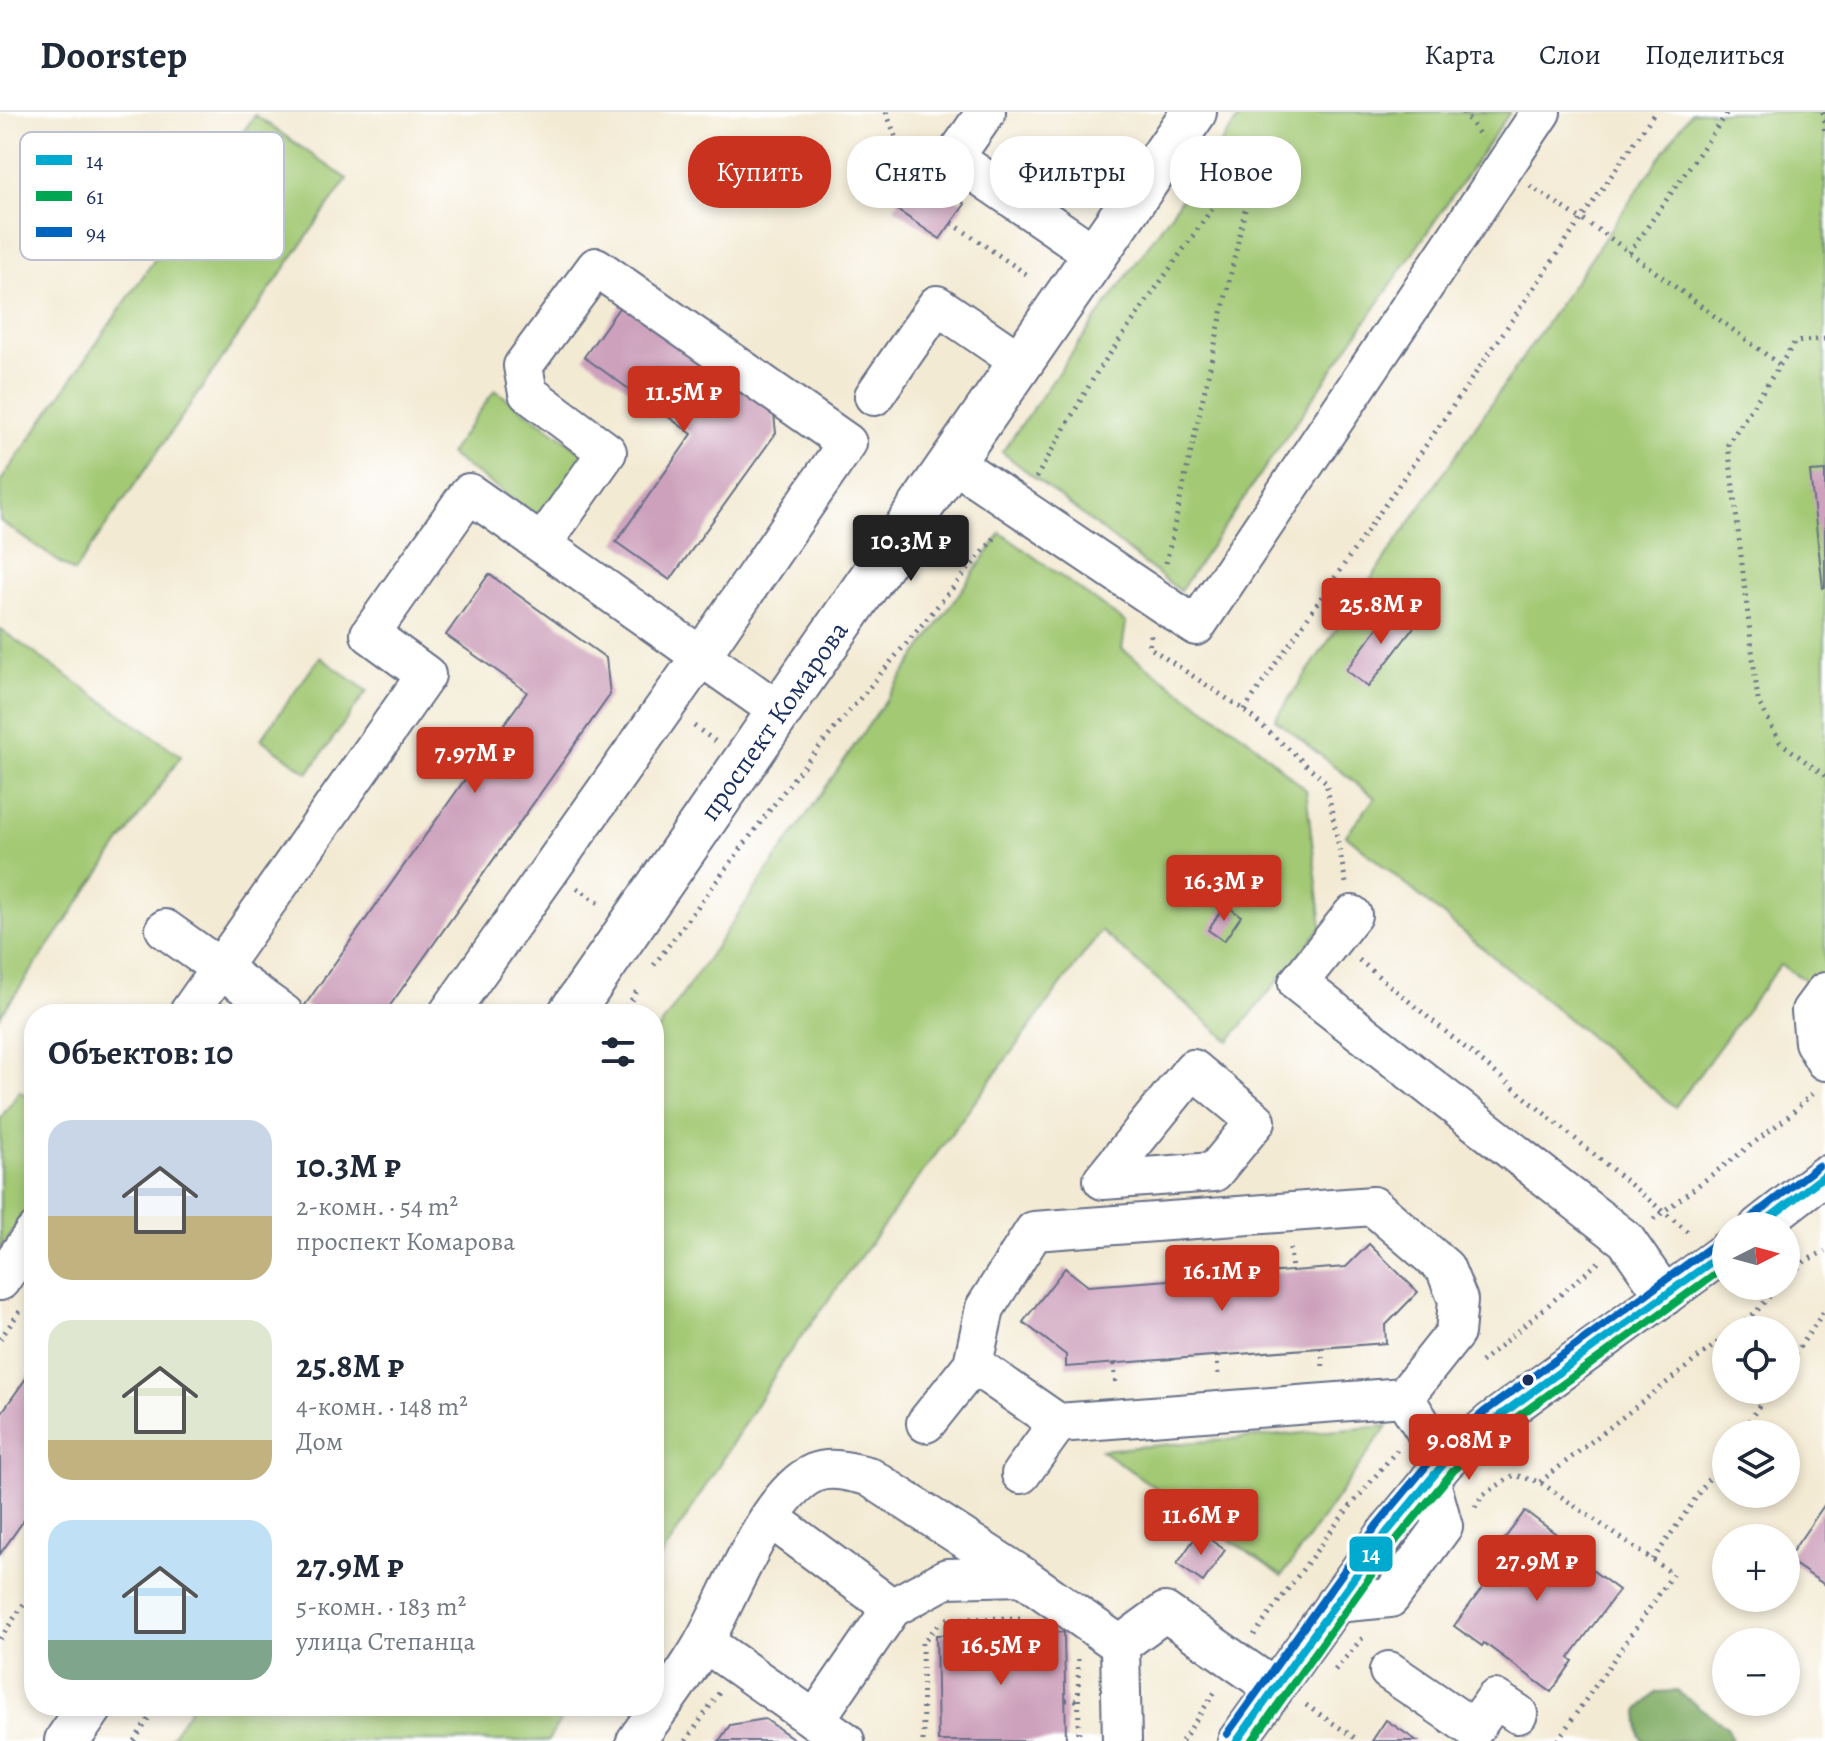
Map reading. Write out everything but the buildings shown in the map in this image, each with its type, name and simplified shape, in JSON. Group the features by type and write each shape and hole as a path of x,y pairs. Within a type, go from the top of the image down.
{"main road":[{"name":"проспект Комарова","path":"577,1004 1194,112"},
{"path":"67,1741 84,1716"}],"street":[{"path":"986,112 954,158 1097,256"},
{"path":"954,463 1196,626 1541,112"},
{"path":"455,1004 847,443 596,267 523,366 528,393 607,452 542,544"},
{"path":"874,396 937,305 1022,363"},
{"path":"195,1004 426,675 370,634 469,493 780,712"},
{"path":"1343,927 1298,983 1626,1240 1665,1296"},
{"path":"165,929 270,1004"},
{"path":"1825,992 1811,1011 1814,1042 1825,1061"},
{"path":"1214,1172 1228,1216"},
{"path":"1777,1212 1825,1175"},
{"path":"926,1423 973,1364 985,1308 1034,1231 1373,1206 1445,1268 1458,1300 1455,1333 1404,1397 1058,1423 973,1364"},
{"path":"0,1281 24,1247"},
{"path":"1254,1735 1274,1688 1438,1470 1491,1422 1712,1261"},
{"path":"1335,1603 1390,1598 1443,1526 1438,1470 1404,1397"},
{"path":"1021,1474 1058,1423"},
{"path":"664,1700 704,1642 755,1539 794,1485 815,1472 841,1470 868,1476 1022,1576 1120,1645"},
{"path":"770,1518 892,1608"},
{"path":"704,1642 830,1730 892,1608 947,1578 1022,1576"},
{"path":"1120,1645 1165,1612 1274,1688"},
{"path":"1120,1645 1122,1741"},
{"path":"1389,1671 1470,1735 1495,1699 1518,1714"},
{"path":"636,1741 653,1716"}],"path":[{"path":"886,112 896,136"},
{"path":"1244,710 1655,112"},
{"path":"1629,253 1728,112"},
{"path":"1823,112 1825,136"},
{"path":"651,970 796,775 1020,507 1097,372 1261,139 1149,647 1244,710 1326,782 1343,927 1688,1232"},
{"path":"1503,169 1582,219 1780,365"},
{"path":"952,223 1029,276"},
{"path":"1825,339 1795,342 1728,444 1758,701 1780,742 1825,776"},
{"path":"629,1004 642,982"},
{"path":"1291,1251 1292,1271"},
{"path":"1800,1266 1825,1251"},
{"path":"1171,1260 1172,1280"},
{"path":"1751,1316 1765,1300"},
{"path":"1800,1347 1825,1310"},
{"path":"1557,1741 1673,1574 1540,1482 1712,1347"},
{"path":"1322,1348 1324,1373"},
{"path":"1217,1356 1218,1381"},
{"path":"1114,1364 1116,1388"},
{"path":"1653,1560 1712,1474"},
{"path":"1334,1672 1378,1619 1390,1598"},
{"path":"0,1639 24,1604"},
{"path":"923,1741 922,1643 943,1619 1022,1618"},
{"path":"1078,1650 1079,1741"},
{"path":"1315,1693 1305,1704 1355,1738"},
{"path":"1066,1700 1079,1700"},
{"path":"134,1741 150,1716"}],"green space":[{"path":"1243,112 1510,112 1180,591 1002,452 1175,208 1301,208 1301,136 1226,136"},
{"path":"1691,112 1825,112 1825,991 1780,965 1675,1107 1346,835 1375,798 1275,719"},
{"path":"255,115 279,132 243,132"},
{"path":"284,135 347,179 74,572 0,521 0,482 154,260 284,260"},
{"path":"495,390 587,455 541,519 449,454"},
{"path":"1001,533 1126,623 1122,649 1247,738 1306,790 1322,927 1229,1041 1101,931 784,1360 664,1553 664,1022"},
{"path":"0,629 181,756 0,1016"},
{"path":"320,657 367,691 308,773 261,739"},
{"path":"20,1091 24,1094 24,1215 0,1249 0,1119"},
{"path":"1387,1426 1282,1576 1101,1450"},
{"path":"1677,1691 1728,1728 1732,1741 1644,1741 1640,1735 1638,1711 1657,1692"},
{"path":"185,1716 563,1716 548,1741 168,1741"}],"transit line":[{"name":"94","path":"1758,1212 1818,1166"},
{"name":"14","path":"1777,1212 1825,1175"},
{"name":"94","path":"1227,1734 1377,1525 1436,1454 1484,1412 1712,1246"},
{"name":"14","path":"1237,1741 1387,1532 1445,1462 1491,1422 1712,1261"},
{"name":"61","path":"1252,1741 1397,1539 1454,1470 1498,1431 1712,1276"}]}
